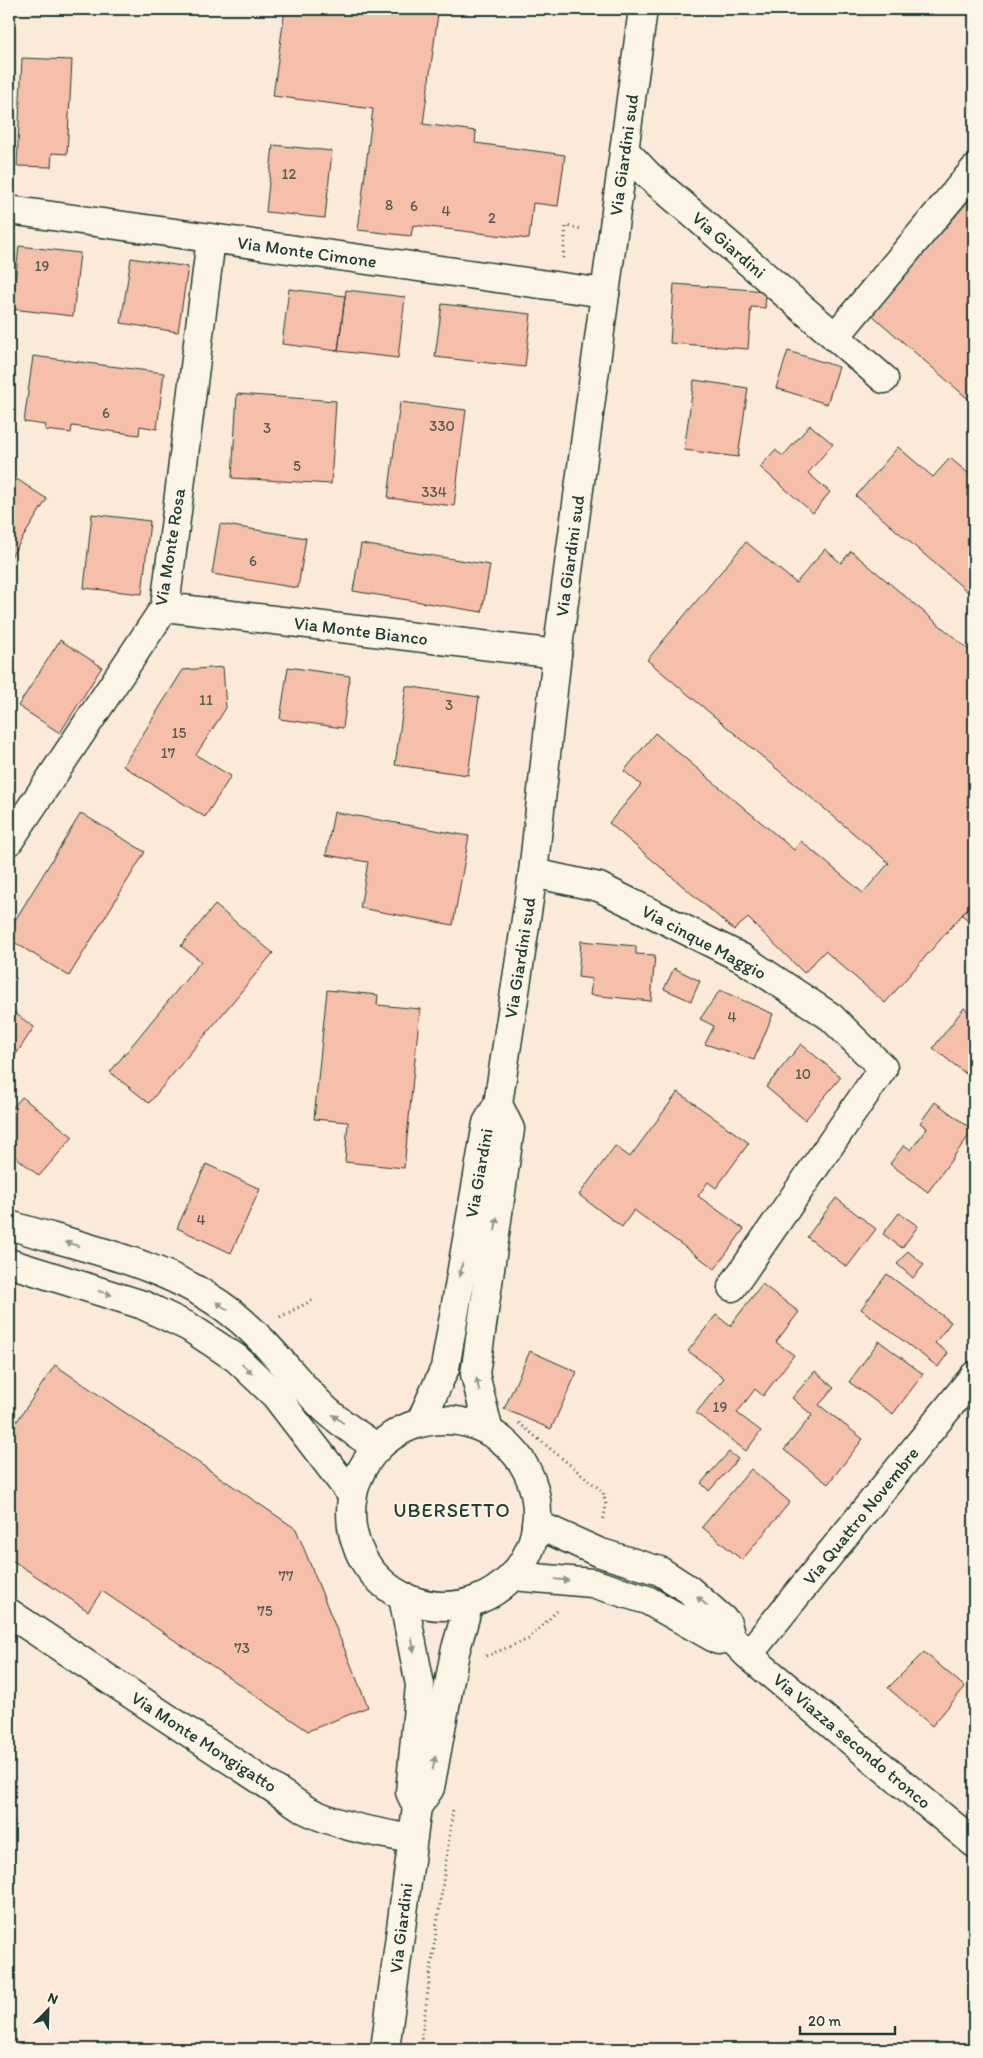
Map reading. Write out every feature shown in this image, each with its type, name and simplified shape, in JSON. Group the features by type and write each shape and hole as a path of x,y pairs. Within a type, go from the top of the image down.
{"street":[{"name":"Via Giardini sud","path":"498,1104 534,873 557,654 643,9"},
{"name":"Via Giardini","path":"624,151 648,175 884,379"},
{"path":"835,336 974,170"},
{"name":"Via Monte Cimone","path":"9,210 605,292"},
{"name":"Via Monte Rosa","path":"9,841 165,607 211,239"},
{"name":"Via Monte Bianco","path":"165,607 557,654"},
{"name":"Via cinque Maggio","path":"534,873 599,888 742,958 831,1017 883,1068 732,1287"},
{"name":"Via Giardini","path":"420,1423 445,1368 487,1123 498,1104"},
{"name":"Via Giardini","path":"489,1432 475,1374 510,1129 498,1104"},
{"path":"9,1225 149,1268 175,1279 204,1295 233,1314 255,1333 322,1406 377,1448"},
{"path":"9,1263 143,1305 189,1327 228,1353 275,1395 352,1495"},
{"name":"Via Quattro Novembre","path":"739,1646 974,1376"},
{"path":"443,1420 467,1424 489,1432 504,1442 526,1471 533,1487 537,1506 536,1524 532,1543 525,1560 513,1576 493,1592 470,1603 447,1606 425,1605 403,1597 386,1587 371,1572 353,1536 351,1516 352,1495 361,1470 377,1448 390,1437 420,1423 443,1420"},
{"name":"Via Viazza secondo tronco","path":"536,1524 598,1552 660,1571 688,1589 727,1623 739,1646 974,1843"},
{"path":"513,1576 592,1583 647,1600 718,1640 739,1646"},
{"name":"Via Giardini","path":"385,2049 416,1807 410,1792 420,1685 403,1597"},
{"name":"Via Giardini","path":"416,1807 430,1788 455,1652 470,1603"},
{"name":"Via Monte Mongigatto","path":"9,1613 306,1810 326,1820 352,1828 412,1839"}],"path":[{"path":"673,27 676,9"},
{"path":"514,1418 602,1492 606,1505 598,1552"},
{"path":"480,1658 529,1639 559,1609"},
{"path":"420,2049 444,1884"}],"building":[{"path":"285,9 407,9 438,14 423,124 476,131 475,143 565,155 558,206 533,203 529,239 413,225 411,236 358,230 373,109 273,96"},
{"path":"22,58 72,60 67,154 52,153 51,167 17,166"},
{"path":"273,145 332,151 325,218 266,212"},
{"path":"974,194 974,404 872,315"},
{"path":"19,246 80,253 73,316 12,309"},
{"path":"131,258 188,267 178,332 121,323"},
{"path":"674,284 766,291 765,308 751,307 748,349 670,343"},
{"path":"289,289 345,296 338,351 282,344"},
{"path":"346,290 405,297 398,358 338,351"},
{"path":"442,304 531,314 525,367 435,357"},
{"path":"788,351 839,367 827,404 776,388"},
{"path":"33,356 164,373 157,429 140,426 139,435 72,426 71,433 45,430 46,425 24,422"},
{"path":"694,380 748,388 738,457 684,450"},
{"path":"237,394 336,401 331,484 232,478"},
{"path":"400,402 466,410 454,506 388,498"},
{"path":"810,425 833,444 808,473 830,492 813,513 760,467 775,450 783,456"},
{"path":"898,447 933,477 950,458 974,478 974,597 856,496"},
{"path":"9,474 47,499 9,560"},
{"path":"92,514 150,521 142,594 84,588"},
{"path":"220,524 306,538 298,588 212,574"},
{"path":"746,542 796,583 825,549 841,563 851,551 974,654 974,901 885,1003 825,951 804,973 748,918 734,930 609,823 641,785 624,771 655,733 794,850 801,841 863,893 889,863 647,660"},
{"path":"361,544 490,565 482,612 353,591"},
{"path":"60,640 102,667 60,733 18,706"},
{"path":"223,667 226,708 196,755 231,776 205,817 123,766 183,670"},
{"path":"288,667 350,676 343,728 280,719"},
{"path":"406,686 479,697 468,775 395,765"},
{"path":"334,812 469,836 453,925 360,908 368,862 326,855"},
{"path":"81,813 145,852 69,976 9,939 9,930"},
{"path":"974,901 974,925 962,915"},
{"path":"215,905 273,953 149,1103 110,1072 201,961 181,946"},
{"path":"581,941 636,946 636,954 655,955 651,1001 590,995 592,979 578,977"},
{"path":"674,968 700,981 691,1001 664,989"},
{"path":"327,990 378,995 377,1005 420,1009 404,1168 345,1162 348,1122 314,1119"},
{"path":"720,990 773,1014 754,1060 705,1044 714,1026 700,1019"},
{"path":"964,1008 974,1016 974,1080 933,1048"},
{"path":"9,1009 34,1027 9,1065"},
{"path":"801,1044 841,1077 805,1120 766,1087"},
{"path":"678,1092 749,1143 716,1188 708,1182 698,1196 744,1229 715,1269 634,1210 622,1227 579,1195 615,1146 630,1157"},
{"path":"22,1097 73,1137 39,1176 9,1151 9,1112"},
{"path":"935,1102 973,1130 928,1192 890,1164 904,1145 911,1150 927,1128 920,1123"},
{"path":"206,1164 260,1189 231,1253 177,1228"},
{"path":"836,1198 876,1229 847,1267 807,1237"},
{"path":"899,1213 918,1226 902,1248 883,1234"},
{"path":"908,1251 924,1265 913,1278 897,1264"},
{"path":"887,1274 951,1322 935,1343 948,1353 938,1367 861,1309"},
{"path":"762,1284 799,1312 776,1342 794,1355 763,1396 755,1389 737,1413 761,1431 746,1451 696,1413 724,1378 688,1351 716,1315 730,1326"},
{"path":"879,1341 923,1374 893,1414 849,1382"},
{"path":"530,1351 577,1372 551,1429 504,1409"},
{"path":"55,1365 296,1529 368,1707 308,1731 102,1591 88,1611 9,1558 9,1433"},
{"path":"815,1371 834,1388 819,1405 863,1439 828,1484 784,1450 812,1415 792,1398"},
{"path":"729,1452 738,1459 709,1491 701,1483"},
{"path":"751,1469 790,1502 742,1560 702,1527"},
{"path":"924,1652 965,1687 932,1726 888,1688"}],"district":[{"name":"UBERSETTO","path":"452,1510"}]}
